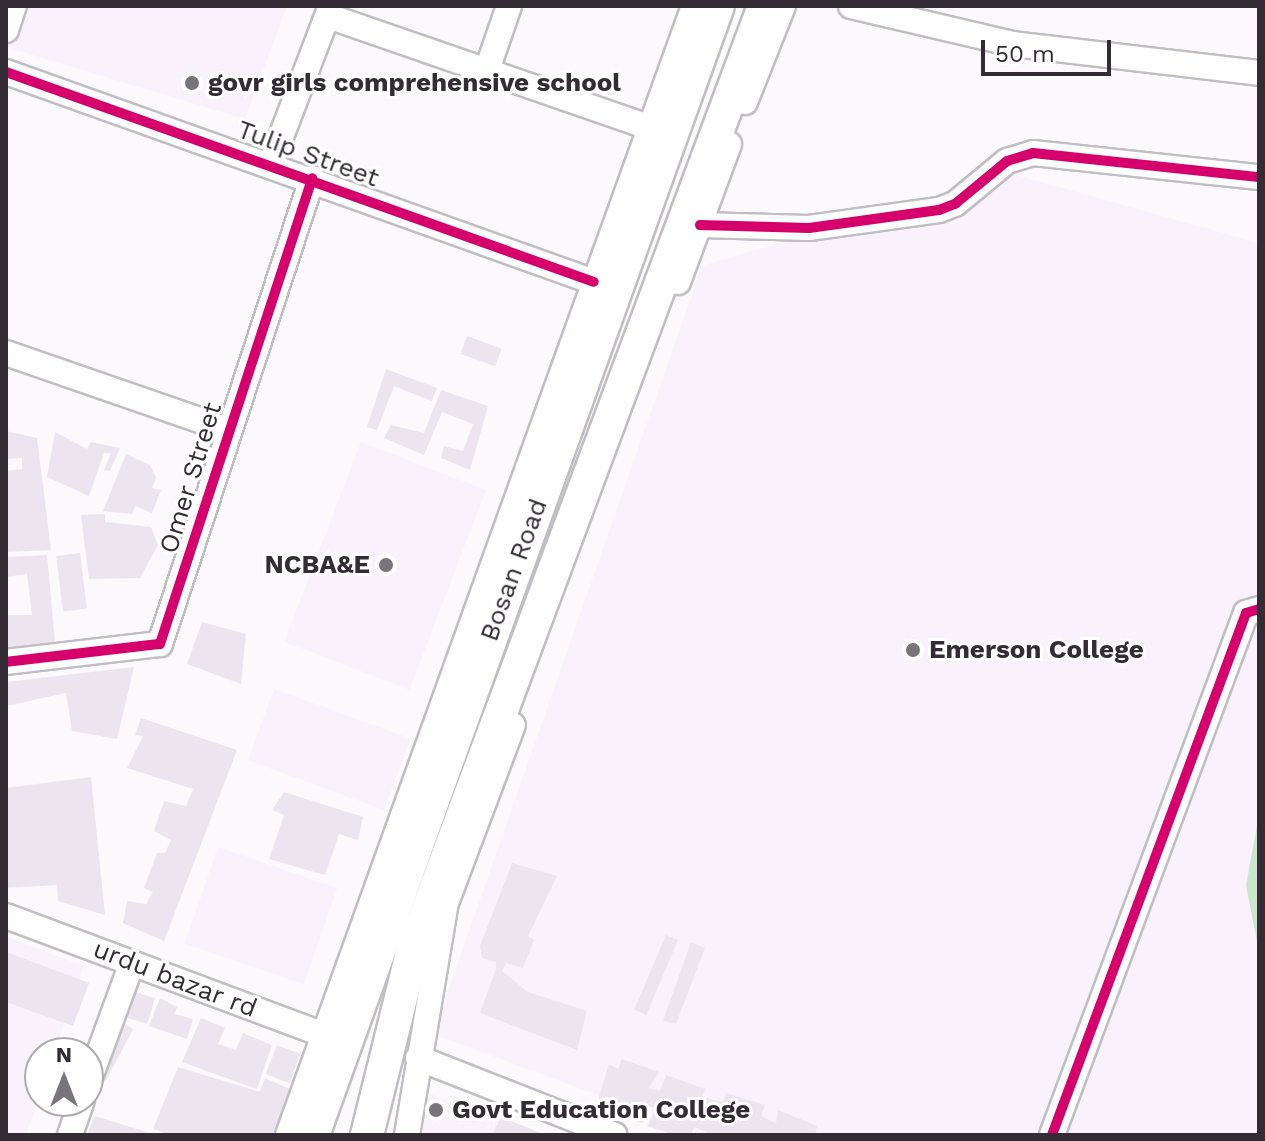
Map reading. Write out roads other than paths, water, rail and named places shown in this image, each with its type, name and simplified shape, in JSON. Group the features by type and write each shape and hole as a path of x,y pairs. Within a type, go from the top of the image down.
{"main road":[{"name":"Bosan Road","path":"313,1135 333,1038 718,6"},
{"name":"Bosan Road","path":"367,1135 423,920 764,6"}],"street":[{"path":"6,30 14,6"},
{"path":"487,70 509,6"},
{"path":"288,1135 333,1038 594,282 694,6"},
{"path":"407,1135 446,903 596,489 783,6"},
{"path":"851,6 1013,44 1259,73"},
{"path":"271,163 330,11 649,127"},
{"name":"Tulip Street","path":"6,72 271,163 594,282"},
{"path":"700,225 809,228 939,210 955,204 1007,161 1033,153 1259,177"},
{"name":"Omer Street","path":"6,662 160,644 312,178"},
{"path":"6,353 228,430"},
{"path":"1052,1135 1246,613 1259,609"},
{"name":"urdu bazar rd","path":"6,916 333,1038"},
{"path":"104,1039 132,963"},
{"path":"418,1058 614,1135"}],"place":[{"name":"govr girls comprehensive school","path":"192,83"},
{"name":"NCBA&E","path":"386,565"},
{"name":"Emerson College","path":"913,650"},
{"name":"Govt Education College","path":"436,1110"}]}
